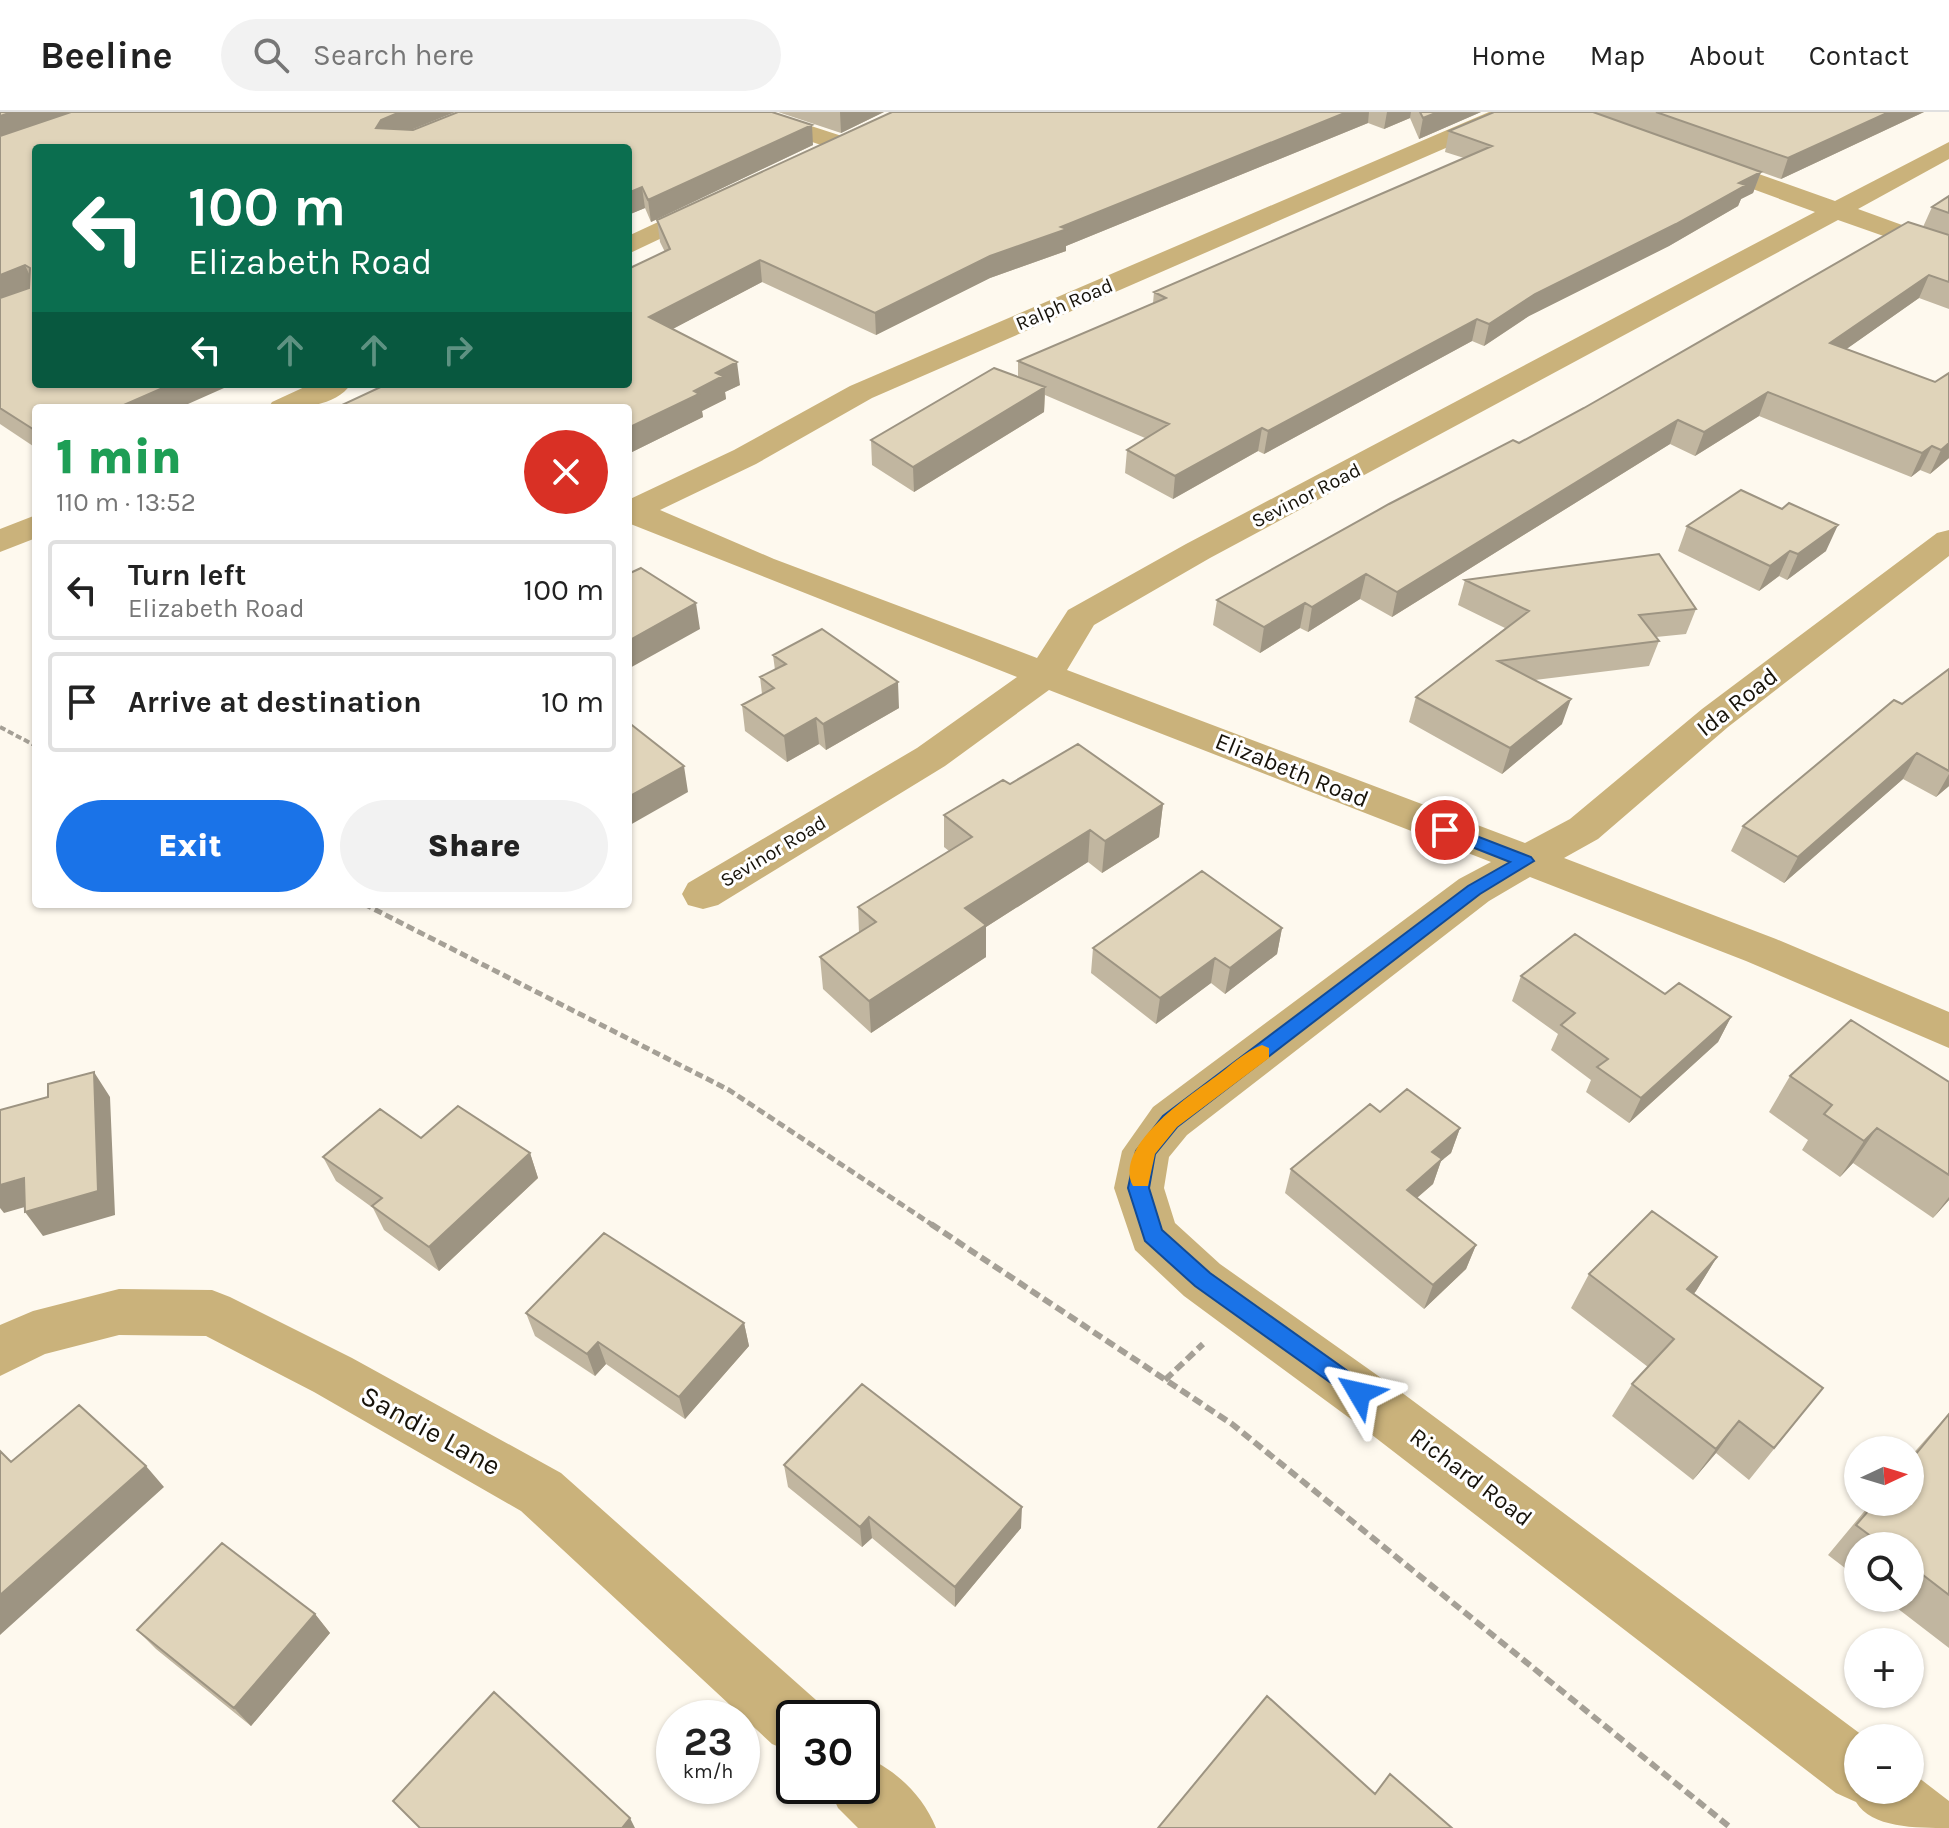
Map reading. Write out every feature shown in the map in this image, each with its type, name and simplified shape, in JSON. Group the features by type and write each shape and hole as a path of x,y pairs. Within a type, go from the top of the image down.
{"street":[{"path":"745,112 839,143"},
{"name":"Ralph Road","path":"632,511 745,457 861,392 1509,112"},
{"path":"812,156 867,130"},
{"name":"Sevinor Road","path":"703,894 931,757 1045,675 1081,618 1198,551 1949,149"},
{"path":"1679,154 1949,251"},
{"path":"632,244 732,196"},
{"path":"292,404 327,388"},
{"name":"Elizabeth Road","path":"632,513 1761,950 1949,1031"},
{"name":"Ida Road","path":"1525,861 1584,829 1715,718 1949,540"},
{"name":"Richard Road","path":"1525,861 1474,890 1170,1121 1146,1151 1139,1188 1153,1235 1202,1280 1382,1410 1844,1760"},
{"name":"Sandie Lane","path":"0,1352 33,1334 119,1312 212,1313 333,1375 541,1492 776,1706"},
{"path":"879,1804 904,1828"},
{"path":"1901,1804 1932,1828"}],"path":[{"path":"0,727 32,744"},
{"path":"372,908 729,1090 1232,1424 1731,1828"}],"building":[{"path":"71,112 400,112 381,120 376,128 413,130 458,112 772,112 812,125 648,200 642,187 632,191 632,144 32,144 32,388 163,388 126,404 32,404 32,428 0,408 0,298 29,288 30,268 25,265 0,275 0,136"},
{"path":"892,112 1347,112 1061,227 1067,229 990,256 875,313 760,260 649,317 737,362 716,373 723,376 694,391 699,394 632,426 632,404 344,404 378,388 632,388 632,267 670,249 657,220"},
{"path":"1420,112 1438,112 1423,118"},
{"path":"1494,112 1593,112 1761,172 1739,183 1746,185 1676,224 1535,294 1489,324 1477,319 1268,431 1262,428 1175,476 1127,450 1169,424 1018,361 1166,298 1154,292 1492,146 1449,131"},
{"path":"1656,112 1889,112 1788,158"},
{"path":"1949,196 1949,213 1932,207"},
{"path":"1908,222 1949,235 1949,282 1929,275 1830,343 1935,382 1949,373 1949,443 1941,450 1932,446 1922,453 1768,392 1704,432 1678,420 1397,592 1366,574 1312,607 1305,603 1264,627 1217,600 1389,504 1513,440 1519,443 1584,408"},
{"path":"994,368 1045,387 913,467 871,440"},
{"path":"1741,490 1782,509 1789,503 1838,525 1798,554 1790,551 1770,566 1687,526"},
{"path":"1659,554 1696,609 1639,615 1659,641 1498,661 1571,699 1510,748 1416,697 1529,611 1465,580"},
{"path":"641,568 696,603 632,639 632,572"},
{"path":"822,629 898,682 823,724 816,718 784,736 742,705 774,688 760,677 786,664 773,655"},
{"path":"1949,669 1949,771 1917,753 1798,857 1743,826 1894,700 1902,704"},
{"path":"632,725 684,766 632,795"},
{"path":"1078,744 1163,804 1105,841 1090,830 965,908 986,925 869,1001 820,957 876,922 858,907 972,837 944,815 1003,780 1010,784"},
{"path":"1202,871 1282,928 1230,968 1215,958 1160,998 1093,948"},
{"path":"1575,934 1665,994 1679,983 1731,1017 1641,1098 1597,1067 1608,1059 1561,1025 1575,1013 1521,976"},
{"path":"1851,1020 1949,1082 1949,1175 1877,1128 1864,1141 1824,1114 1832,1105 1790,1076"},
{"path":"94,1072 98,1191 25,1212 24,1178 0,1185 0,1110 48,1097 48,1084"},
{"path":"1407,1089 1460,1128 1432,1152 1442,1159 1407,1190 1476,1245 1433,1285 1291,1169 1370,1104 1380,1112"},
{"path":"458,1106 530,1153 429,1247 372,1206 382,1198 323,1157 380,1109 421,1138"},
{"path":"1652,1211 1717,1257 1687,1289 1823,1388 1774,1448 1739,1421 1716,1449 1632,1384 1674,1339 1589,1274"},
{"path":"604,1233 744,1323 679,1397 598,1342 587,1354 526,1313"},
{"path":"862,1384 1022,1507 955,1587 869,1517 860,1527 784,1465"},
{"path":"79,1405 146,1466 0,1595 0,1451 11,1462"},
{"path":"1949,1414 1949,1595 1924,1576 1924,1532 1865,1532 1856,1525 1864,1516 1924,1516 1924,1444"},
{"path":"222,1543 315,1614 234,1708 137,1630"},
{"path":"494,1692 630,1818 622,1828 420,1828 393,1801"},
{"path":"1267,1696 1375,1794 1390,1774 1452,1828 1158,1828"}],"slow traffic":[{"path":"1140,1180 1146,1151 1170,1121 1262,1053"}],"route":[{"path":"1359,1393 1202,1280 1153,1235 1139,1188 1146,1151 1170,1121 1474,890 1525,861 1445,830"}]}
